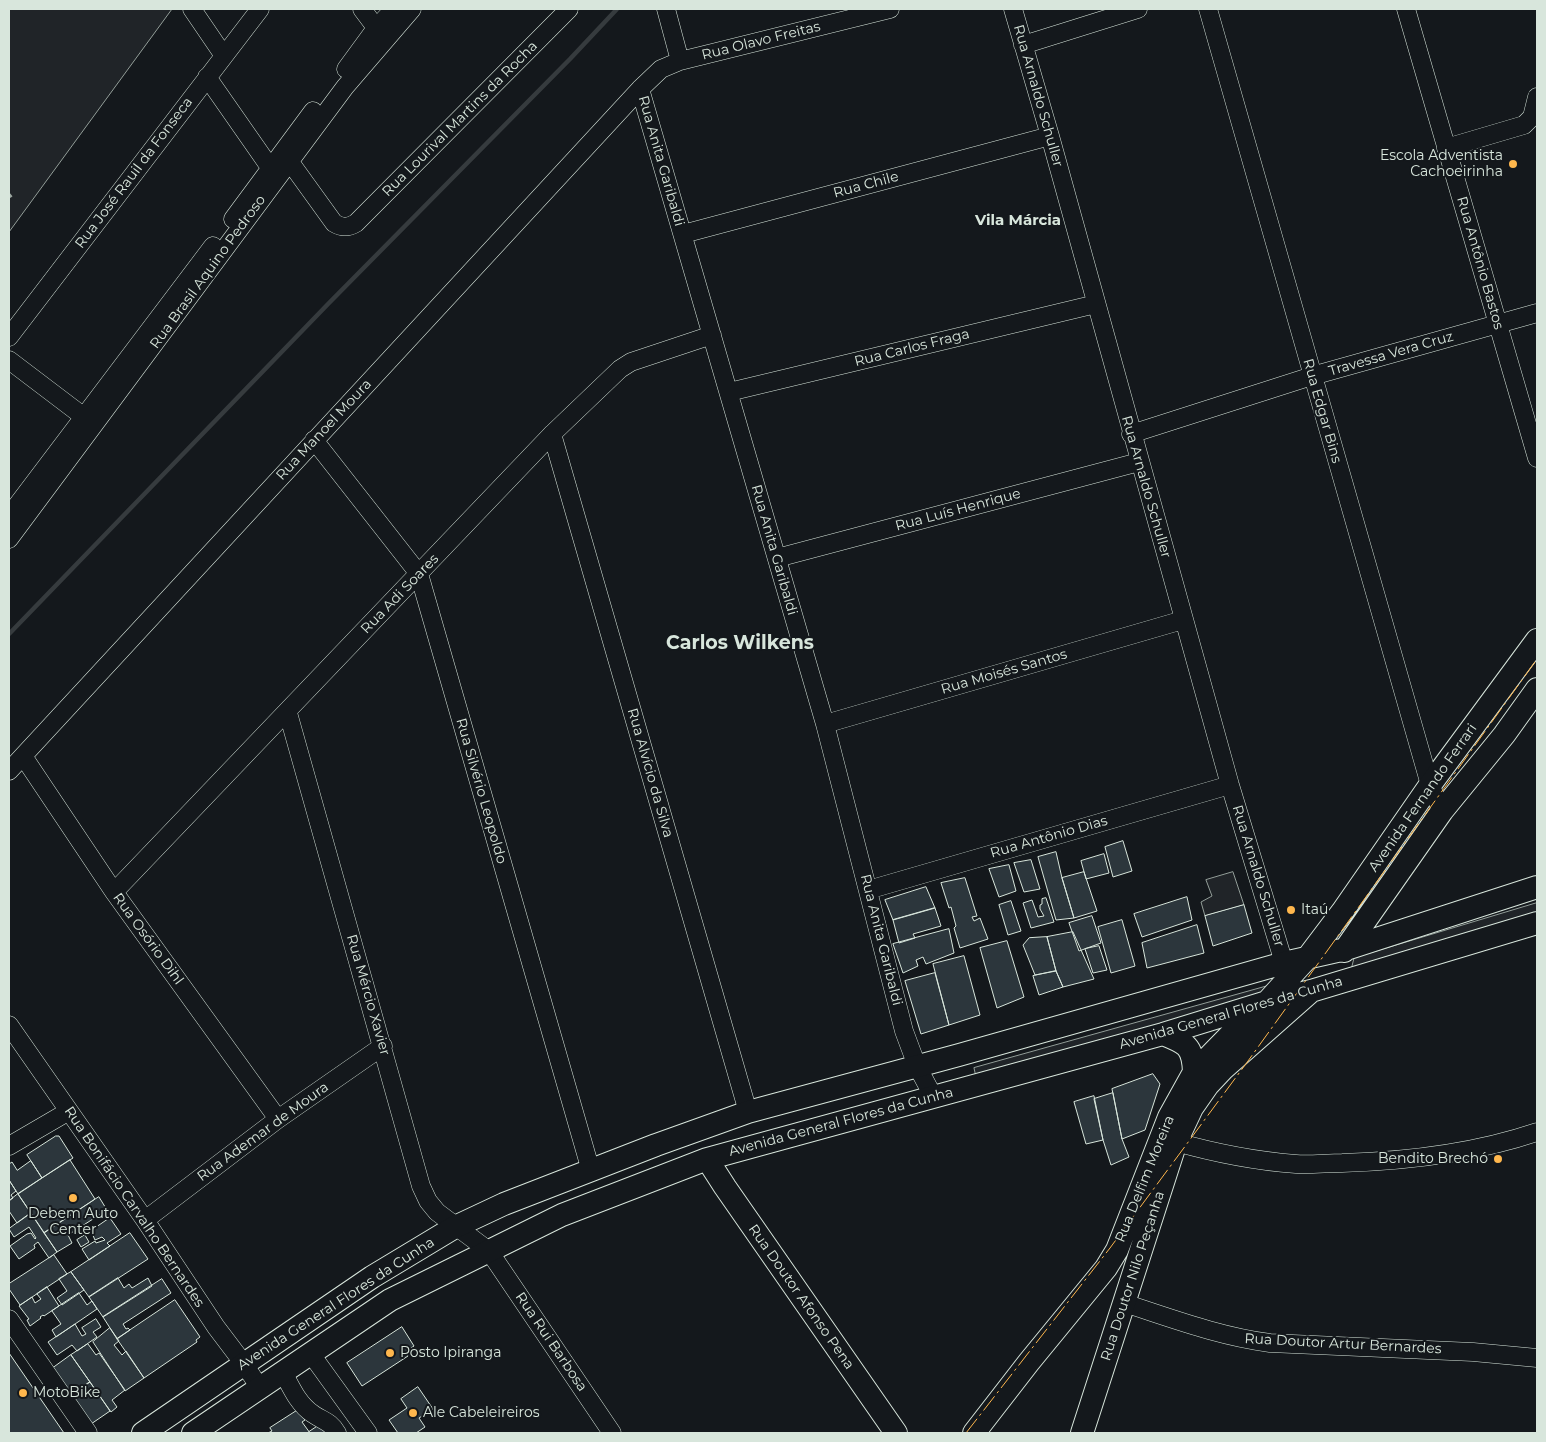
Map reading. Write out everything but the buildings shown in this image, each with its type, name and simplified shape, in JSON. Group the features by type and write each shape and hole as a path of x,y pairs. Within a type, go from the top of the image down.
{"main road":[{"name":"Avenida Fernando Ferrari","path":"1267,1002 1308,957 1342,912 1430,786 1537,640"},
{"name":"Avenida Fernando Ferrari","path":"1311,991 1346,949 1442,811 1504,735 1537,688"},
{"path":"1284,963 1346,949 1537,887"},
{"name":"Avenida General Flores da Cunha","path":"193,1433 390,1300 562,1215 707,1159 1163,1034 1537,923"},
{"name":"Avenida General Flores da Cunha","path":"143,1433 372,1277 455,1227 504,1204 748,1112 1284,963"},
{"name":"Rua Doutor Nilo Peçanha","path":"1082,1433 1176,1142 1192,1108 1223,1069 1311,991"},
{"name":"Rua Delfim Moreira","path":"974,1433 1106,1268 1117,1250 1169,1117 1194,1072 1239,1026 1267,1002"},
{"path":"1163,1034 1184,1042 1193,1058 1194,1072"},
{"name":"Rua Doutor Afonso Pena","path":"707,1159 730,1195 896,1433"}],"street":[{"path":"192,9 224,56"},
{"name":"Rua José Rauil da Fonseca","path":"9,337 260,9"},
{"path":"362,9 381,34"},
{"name":"Rua Brasil Aquino Pedroso","path":"274,173 290,162 345,87 381,34 394,9"},
{"name":"Rua Brasil Aquino Pedroso","path":"9,539 90,420 274,173 381,34 412,9"},
{"name":"Rua Lourival Martins da Rocha","path":"290,162 334,223 341,227 350,227 569,9"},
{"path":"666,9 680,61"},
{"name":"Rua Olavo Freitas","path":"640,89 661,70 680,61 840,15 890,9"},
{"name":"Rua Arnaldo Schuller","path":"1013,9 1050,136 1183,620 1230,785 1284,963"},
{"path":"1023,45 1138,9"},
{"name":"Rua Edgar Bins","path":"1208,9 1430,786 1442,811"},
{"name":"Rua Antônio Bastos","path":"1406,9 1537,458"},
{"path":"207,77 274,173"},
{"name":"Rua Anita Garibaldi","path":"640,89 825,724 904,1031 917,1066 933,1096"},
{"name":"Rua Manoel Moura","path":"9,771 640,89"},
{"path":"1446,148 1524,125 1532,117 1537,96"},
{"name":"Rua Chile","path":"683,234 1050,136"},
{"name":"Rua Carlos Fraga","path":"729,392 1096,304"},
{"name":"Travessa Vera Cruz","path":"1131,434 1312,376 1537,313"},
{"name":"Rua Adi Soares","path":"114,892 288,713 552,434 620,370 643,357 712,335"},
{"path":"9,360 90,420"},
{"name":"Rua Brasil Aquino Pedroso","path":"9,516 90,420"},
{"name":"Rua Alvício da Silva","path":"552,434 748,1112"},
{"name":"Rua Silvério Leopoldo","path":"314,440 419,574 591,1171"},
{"name":"Rua Luís Henrique","path":"777,558 1139,462"},
{"name":"Rua Moisés Santos","path":"825,724 1183,620"},
{"name":"Rua Mércio Xavier","path":"288,713 421,1186 428,1201 437,1212 489,1251"},
{"name":"Rua Osório Dihl","path":"23,756 114,892 278,1119"},
{"name":"Rua Antônio Dias","path":"868,890 1230,785"},
{"name":"Rua Bonifácio Carvalho Bernardes","path":"9,1025 260,1388"},
{"name":"Rua Ademar de Moura","path":"145,1220 278,1119 383,1046"},
{"path":"9,1146 69,1111"},
{"path":"1176,1142 1214,1153 1296,1164 1366,1162 1437,1155 1506,1143 1537,1132"},
{"name":"Rua Rui Barbosa","path":"489,1251 612,1433"},
{"name":"Rua Doutor Artur Bernardes","path":"1124,1303 1210,1332 1270,1343 1473,1352 1537,1358"},
{"path":"9,1319 88,1433"},
{"path":"311,1354 368,1433"},
{"path":"283,1372 297,1399 312,1413 327,1421 337,1433"}],"path":[{"path":"9,194 14,199"}],"shaded area":[{"path":"9,9 172,9 9,232"},
{"path":"1233,872 1244,905 1205,916 1201,902 1212,896 1206,880"},
{"path":"1537,903 1537,913 1351,970 1354,958"},
{"path":"1278,983 1268,996 976,1077 974,1068"}],"waterway":[{"path":"9,634 617,9"}],"power":[{"path":"966,1433 1110,1248 1248,1061 1537,659"}],"place":[{"name":"Escola Adventista Cachoeirinha","path":"1513,164"},
{"name":"Itaú","path":"1291,910"},
{"name":"Bendito Brechó","path":"1498,1159"},
{"name":"Debem Auto Center","path":"73,1198"},
{"name":"Posto Ipiranga","path":"390,1353"},
{"name":"MotoBike","path":"23,1393"},
{"name":"Ale Cabeleireiros","path":"413,1413"}],"district":[{"name":"Vila Márcia","path":"1018,221"},
{"name":"Carlos Wilkens","path":"740,643"}]}
